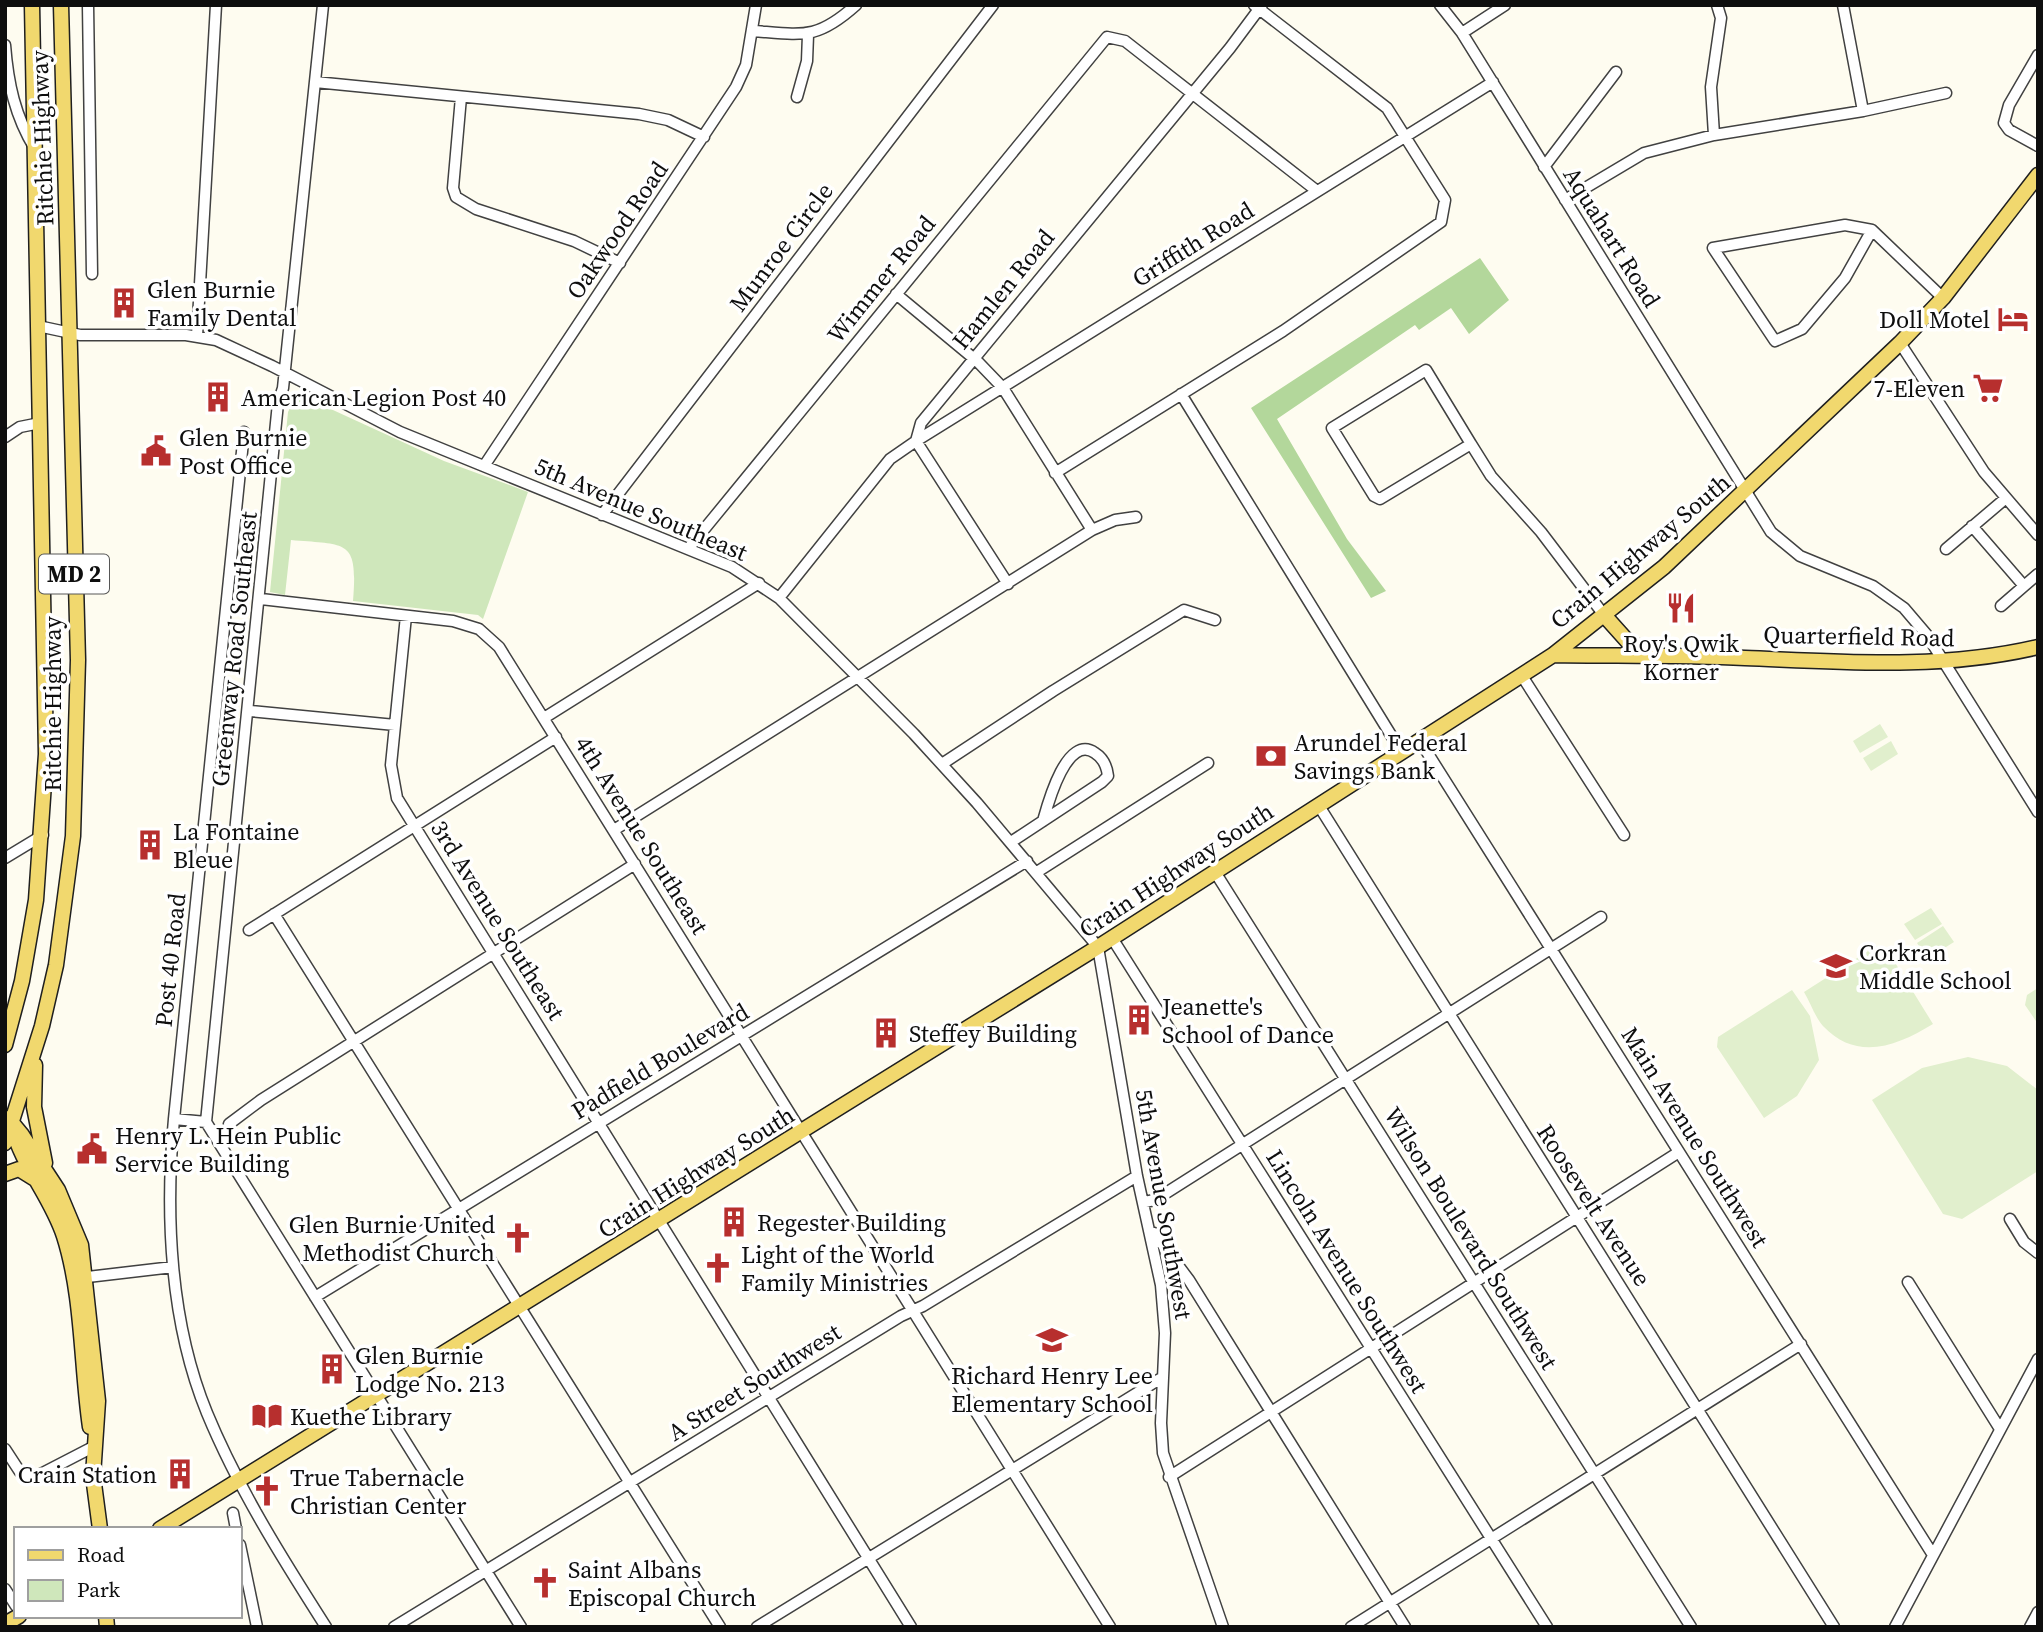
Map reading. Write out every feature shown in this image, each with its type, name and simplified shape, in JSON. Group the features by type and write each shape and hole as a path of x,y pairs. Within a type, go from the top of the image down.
{"main road":[{"name":"Ritchie Highway","path":"5,1045 22,981 36,900 43,835 45,685 32,5"},
{"name":"Ritchie Highway","path":"5,1143 8,1119 36,1045 56,965 74,836 79,676 61,5"},
{"name":"Crain Highway South","path":"163,1527 240,1482 1098,947 1553,655 1662,569 1900,343 1943,298 2038,175"},
{"name":"Quarterfield Road","path":"1604,615 1630,644 1678,657"},
{"name":"Quarterfield Road","path":"1553,655 1944,663 2038,647"},
{"path":"5,1021 22,981"},
{"path":"36,1045 34,1107 43,1178 80,1278 100,1527"},
{"path":"8,1119 17,1146 43,1178"},
{"path":"5,1174 19,1169 43,1178"}],"street":[{"path":"88,5 92,274"},
{"path":"197,336 216,5"},
{"name":"Greenway Road Southeast","path":"206,1122 250,711 278,403 284,372 323,5"},
{"name":"Oakwood Road","path":"484,466 736,87 746,65 754,31 756,5"},
{"path":"754,31 808,35 835,23 856,5"},
{"name":"Munroe Circle","path":"602,515 993,5"},
{"name":"Aquahart Road","path":"1440,5 1462,33 1745,492 1782,544 1816,565 1873,586 1914,619 2038,811"},
{"path":"1462,33 1505,5"},
{"path":"1714,135 1711,87 1721,18 1717,5"},
{"path":"1843,5 1863,111"},
{"path":"1055,472 1283,331 1441,222 1445,200 1385,107 1258,6"},
{"name":"Hamlen Road","path":"779,598 890,459 916,441 921,423 1191,92 1229,50 1258,6"},
{"path":"797,97 807,61 808,35"},
{"name":"Wimmer Road","path":"688,549 1107,37 1125,41 1191,92"},
{"path":"5,45 12,98 21,127 35,149"},
{"path":"2038,55 2004,115 2009,130 2038,146"},
{"path":"1544,167 1616,72"},
{"path":"315,82 639,114 668,120 704,137"},
{"name":"Griffith Road","path":"916,441 1493,82"},
{"path":"1191,92 1317,191"},
{"path":"1565,200 1644,153 1714,135 1863,111 1946,93"},
{"path":"461,97 453,188 456,197 476,209 574,241 620,263"},
{"path":"1872,230 1845,278 1802,330 1775,341 1713,248 1845,225 1872,230 1943,298"},
{"path":"896,294 1003,388 1092,530"},
{"name":"5th Avenue Southeast","path":"38,326 69,333 197,336 234,347 387,427 732,567 779,598 942,764 1037,872 1098,947"},
{"path":"1900,343 1984,472 2038,535"},
{"path":"1471,444 1380,499 1374,496 1332,428 1426,370 1471,444 1491,477 1541,532 1604,615"},
{"path":"1181,394 1402,753"},
{"path":"5,437 20,427 40,423"},
{"name":"Post 40 Road","path":"244,432 168,1195 173,1267 198,1387 240,1482 280,1555 326,1627"},
{"path":"916,441 1008,584"},
{"path":"1946,549 2006,498"},
{"path":"614,830 1092,530 1115,520 1136,517"},
{"path":"1972,527 2024,586"},
{"path":"2001,606 2038,574"},
{"path":"544,718 759,583"},
{"name":"4th Avenue Southeast","path":"261,600 453,621 484,632 504,655 1110,1627"},
{"path":"942,764 1184,610 1215,620"},
{"name":"3rd Avenue Southeast","path":"406,616 391,778 397,797 911,1627"},
{"path":"1522,676 1624,835"},
{"path":"250,711 395,725"},
{"path":"249,930 556,737"},
{"name":"Main Avenue Southwest","path":"1420,741 1933,1555"},
{"path":"1011,842 1043,821 1108,776 1107,767 1096,753 1079,749 1067,763 1052,787 1043,821"},
{"path":"1037,872 1208,762"},
{"name":"Roosevelt Avenue","path":"1319,806 1834,1627"},
{"path":"5,858 43,835"},
{"name":"Padfield Boulevard","path":"315,1297 1027,861"},
{"path":"229,1124 635,864"},
{"name":"Wilson Boulevard Southwest","path":"1215,873 1691,1627"},
{"path":"274,914 720,1627"},
{"path":"1144,1202 1155,1200 1601,917"},
{"name":"Lincoln Avenue Southwest","path":"1112,938 1547,1627"},
{"name":"5th Avenue Southwest","path":"1098,947 1137,1176 1151,1228 1163,1301 1161,1443 1169,1477 1223,1627"},
{"path":"174,1119 206,1122 521,1627"},
{"path":"1169,1477 1369,1347 1475,1284 1679,1152"},
{"name":"A Street Southwest","path":"394,1627 1137,1176"},
{"path":"2010,1219 2024,1242 2038,1253"},
{"path":"1151,1228 1189,1280 1405,1627"},
{"path":"80,1278 173,1267"},
{"path":"1908,1282 2000,1429"},
{"path":"1351,1627 1698,1407 1801,1345"},
{"path":"1895,1627 2038,1359"},
{"path":"758,1627 1163,1377"},
{"path":"5,1449 27,1477 33,1478 93,1447"},
{"path":"233,1513 236,1527"},
{"path":"242,1555 257,1627"},
{"path":"2030,1627 2038,1612"}],"green space":[{"path":"1480,258 1509,300 1469,334 1451,308 1419,330 1415,325 1277,419 1347,539 1386,591 1371,598 1251,408"},
{"path":"300,399 309,399 444,461 528,492 483,619 478,615 353,601 351,556 337,545 325,543 291,540 285,595 270,592 288,412 292,404"},
{"path":"1880,724 1888,737 1860,753 1853,741"},
{"path":"1891,741 1898,754 1871,771 1863,758"},
{"path":"1931,908 1942,924 1915,940 1904,924"},
{"path":"1943,926 1954,942 1927,959 1917,943"},
{"path":"1876,946 1886,948 1933,1024 1891,1044 1863,1047 1849,1044 1823,1026 1804,992"},
{"path":"2038,988 2038,1024 2025,1005 2027,995"},
{"path":"1792,990 1810,1016 1819,1060 1797,1096 1764,1118 1717,1047 1718,1037"},
{"path":"1968,1057 2007,1066 2038,1090 2038,1171 1962,1219 1943,1214 1872,1100 1922,1068"}],"place":[{"name":"Glen Burnie Family Dental","path":"124,303"},
{"name":"Doll Motel","path":"2013,319"},
{"name":"7-Eleven","path":"1988,388"},
{"name":"American Legion Post 40","path":"218,397"},
{"name":"Glen Burnie Post Office","path":"156,451"},
{"name":"Roy's Qwik Korner","path":"1681,608"},
{"name":"Arundel Federal Savings Bank","path":"1271,756"},
{"name":"La Fontaine Bleue","path":"150,845"},
{"name":"Corkran Middle School","path":"1836,966"},
{"name":"Jeanette's School of Dance","path":"1139,1020"},
{"name":"Steffey Building","path":"886,1033"},
{"name":"Henry L. Hein Public Service Building","path":"92,1149"},
{"name":"Regester Building","path":"734,1222"},
{"name":"Glen Burnie United Methodist Church","path":"518,1238"},
{"name":"Light of the World Family Ministries","path":"718,1268"},
{"name":"Richard Henry Lee Elementary School","path":"1052,1340"},
{"name":"Glen Burnie Lodge No. 213","path":"332,1369"},
{"name":"Kuethe Library","path":"267,1416"},
{"name":"Crain Station","path":"180,1474"},
{"name":"True Tabernacle Christian Center","path":"267,1491"},
{"name":"Saint Albans Episcopal Church","path":"545,1583"}]}
